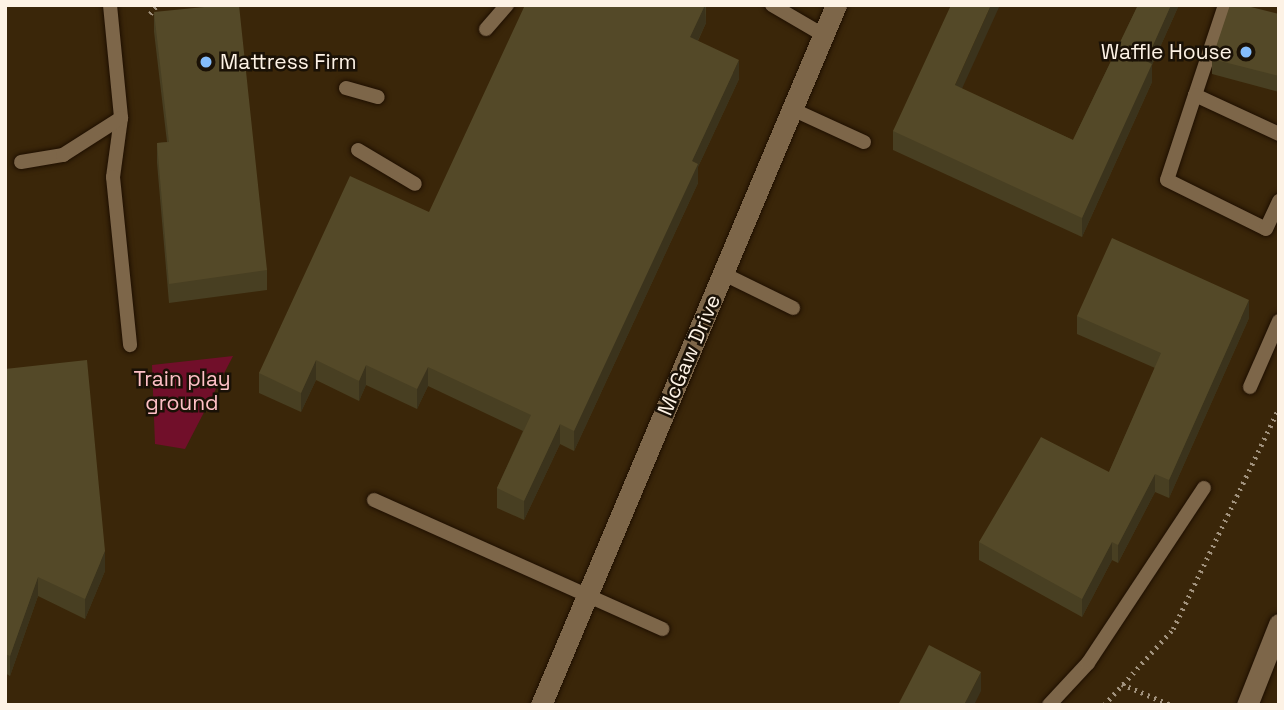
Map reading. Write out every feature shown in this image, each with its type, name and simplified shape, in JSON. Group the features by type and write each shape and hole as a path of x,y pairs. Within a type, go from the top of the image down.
{"street":[{"name":"McGaw Drive","path":"541,705 836,5"},
{"path":"1247,705 1279,624"}],"lane":[{"path":"110,5 121,118 113,177 130,345"},
{"path":"486,29 507,5"},
{"path":"772,5 825,36"},
{"path":"1225,5 1167,180 1266,229 1279,201"},
{"path":"346,88 378,97"},
{"path":"1195,95 1279,134"},
{"path":"794,110 864,142"},
{"path":"21,162 63,155 121,118"},
{"path":"358,150 415,184"},
{"path":"724,274 793,308"},
{"path":"1250,387 1279,321"},
{"path":"1049,705 1088,663 1204,488"},
{"path":"374,500 663,629"}],"path":[{"path":"150,14 156,5"},
{"path":"1104,705 1173,629 1279,408"},
{"path":"1122,684 1171,705"}],"green space":[{"name":"Train play ground","path":"233,356 185,449 155,444 152,365"}],"building":[{"path":"239,5 267,270 169,284 157,143 169,142 154,12"},
{"path":"525,5 705,5 690,37 739,60 692,161 698,164 574,431 560,424 524,501 497,488 531,415 428,367 417,389 366,365 359,381 316,360 301,393 259,373 350,176 429,212"},
{"path":"951,5 991,5 955,85 1073,140 1138,5 1171,5 1146,61 1152,64 1082,218 893,131"},
{"name":"Waffle House","path":"1230,5 1243,5 1279,14 1279,76 1212,59"},
{"path":"1112,238 1249,300 1169,480 1155,474 1118,545 1112,542 1082,599 979,542 1041,437 1109,472 1161,353 1077,316"},
{"path":"87,360 105,551 85,599 38,577 10,656 5,654 5,369"},
{"path":"929,645 981,672 964,705 898,705"}],"place":[{"name":"Waffle House","path":"1246,52"},
{"name":"Mattress Firm","path":"206,62"}]}
